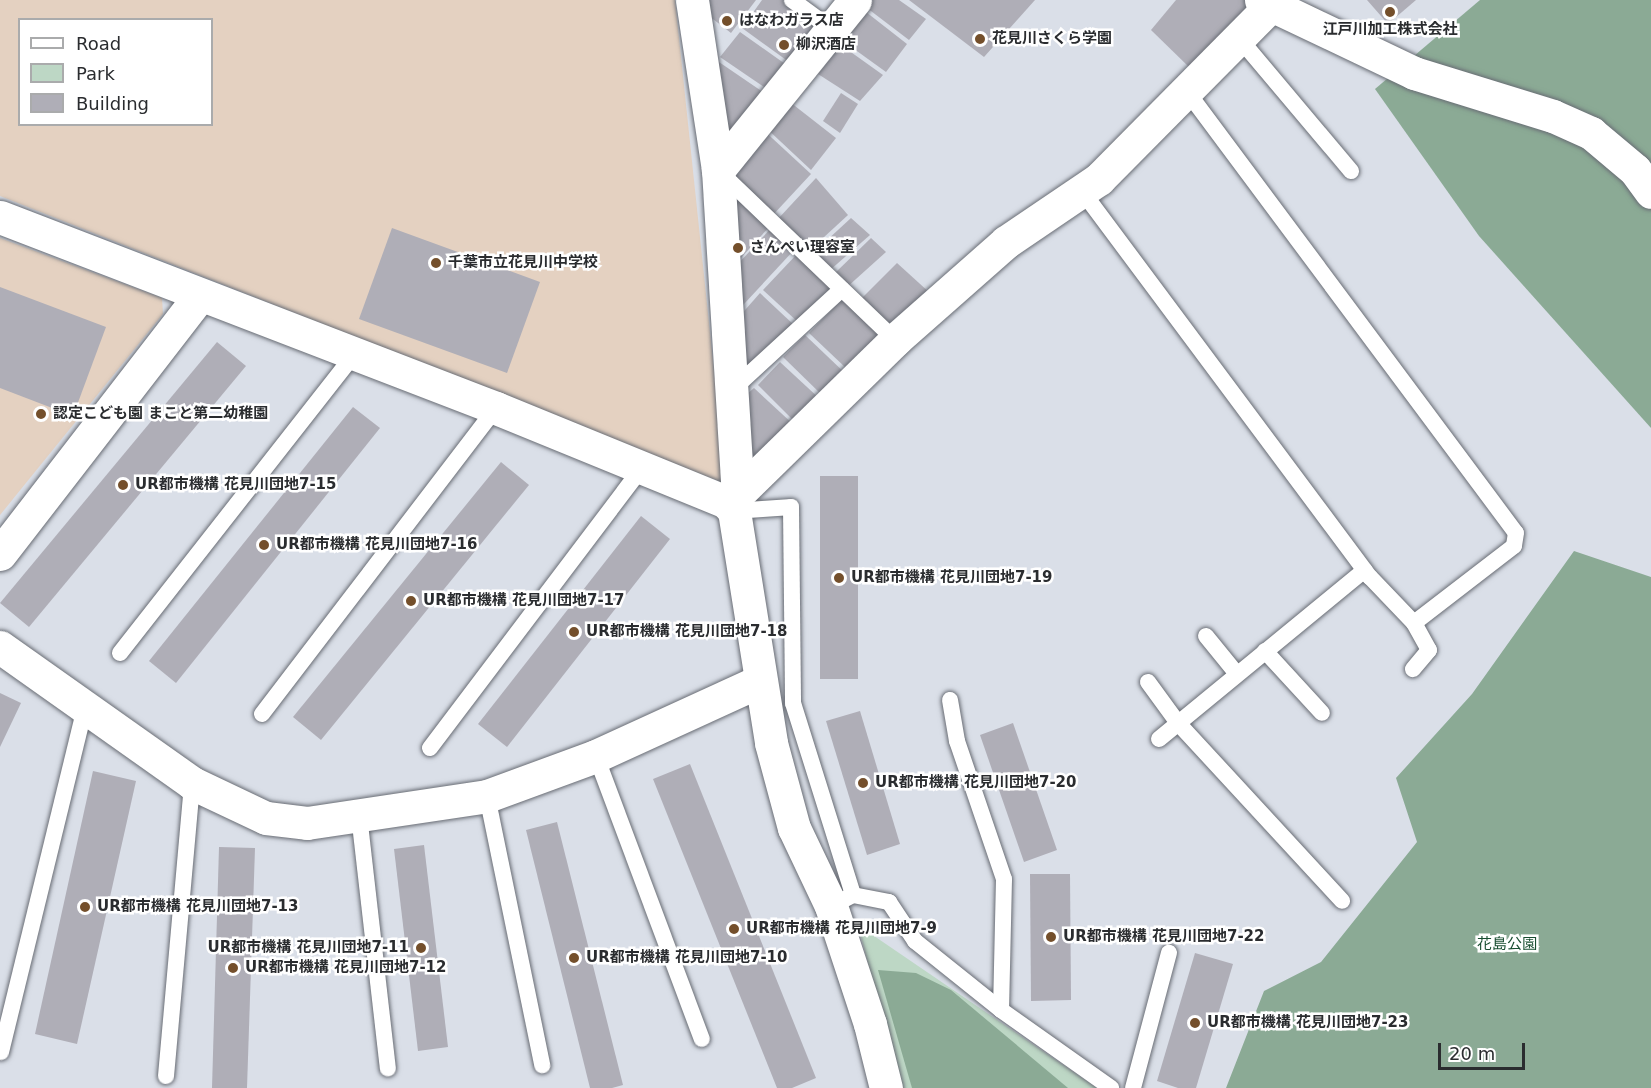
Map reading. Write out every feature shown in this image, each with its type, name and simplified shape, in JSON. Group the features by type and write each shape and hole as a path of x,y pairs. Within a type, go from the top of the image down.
{"street":[{"path":"692,0 718,170 732,390 736,502 758,682 794,828 842,901 886,1088"},
{"path":"718,170 855,0"},
{"path":"0,217 353,356 496,408 640,470 726,502 736,502 895,340 1006,242 1099,179 1239,38 1266,3 1414,73 1553,116 1591,133 1635,170 1651,192"},
{"path":"0,554 200,295"},
{"path":"0,647 192,783 266,818 307,824 487,796 596,756 758,682"}],"lane":[{"path":"792,0 833,30"},
{"path":"1239,38 1351,171"},
{"path":"1186,90 1515,533 1514,546 1414,623"},
{"path":"718,170 895,340"},
{"path":"1082,191 1365,570 1414,623 1429,650 1413,669"},
{"path":"732,390 842,289"},
{"path":"120,653 353,356"},
{"path":"262,714 496,408"},
{"path":"430,748 640,470"},
{"path":"736,502 791,507 793,704 842,901 889,902 915,941 1001,1010 1111,1088"},
{"path":"1159,739 1365,570"},
{"path":"1206,636 1237,674"},
{"path":"1265,651 1322,713"},
{"path":"1148,682 1178,723 1342,901"},
{"path":"950,700 957,741 1004,879 1001,1010"},
{"path":"2,1052 85,707"},
{"path":"596,756 702,1039"},
{"path":"166,1076 192,783"},
{"path":"487,796 542,1065"},
{"path":"358,815 388,1068"},
{"path":"1133,1088 1169,953"}],"shaded area":[{"name":"千葉市立花見川中学校","path":"0,0 675,0 726,484 0,196"},
{"name":"認定こども園 まこと第二幼稚園","path":"0,238 162,298 163,314 0,515"}],"green space":[{"path":"1480,0 1651,0 1651,428 1479,236 1375,89"},
{"name":"花島公園","path":"1574,551 1651,577 1651,1088 1226,1088 1264,991 1321,962 1417,842 1396,778 1472,694"},
{"path":"858,925 1097,1088 900,1088"},
{"path":"878,970 916,973 951,990 1068,1088 912,1088"}],"building":[{"name":"はなわガラス店","path":"706,0 756,0 731,33 700,9"},
{"name":"柳沢酒店","path":"762,0 783,0 819,27 789,62 742,28"},
{"path":"873,0 899,0 926,19 909,40 867,8"},
{"name":"花見川さくら学園","path":"909,0 1035,0 984,57"},
{"path":"1176,0 1246,0 1257,5 1190,68 1151,30"},
{"name":"江戸川加工株式会社","path":"1367,0 1416,0 1388,24"},
{"path":"866,12 907,44 886,72 843,41"},
{"path":"740,32 788,66 767,89 720,57"},
{"path":"841,45 883,75 860,101 818,74"},
{"path":"716,60 766,94 720,149"},
{"path":"841,93 858,104 840,133 823,121"},
{"path":"786,99 836,138 811,170 764,126"},
{"path":"759,126 811,174 772,216 723,170"},
{"name":"さんぺい理容室","path":"721,178 771,225 728,272"},
{"path":"816,178 848,215 810,250 777,220"},
{"path":"851,218 870,235 829,271 813,253"},
{"path":"772,227 795,249 731,318 727,276"},
{"path":"392,228 540,282 507,373 359,319"},
{"path":"871,238 886,252 846,288 833,275"},
{"path":"798,253 838,289 799,323 763,290"},
{"path":"897,263 930,293 892,331 860,300"},
{"path":"0,287 106,327 73,416 0,388"},
{"path":"760,293 794,325 735,382 731,326"},
{"path":"844,297 882,337 847,369 809,333"},
{"path":"805,335 847,375 824,397 783,357"},
{"name":"UR都市機構 花見川団地7-15","path":"217,342 246,366 29,627 0,603"},
{"path":"780,362 821,400 796,423 758,385"},
{"path":"754,388 794,425 762,457 742,452 739,401"},
{"name":"UR都市機構 花見川団地7-16","path":"353,407 380,428 176,683 149,661"},
{"name":"UR都市機構 花見川団地7-17","path":"501,462 529,485 321,740 293,717"},
{"name":"UR都市機構 花見川団地7-19","path":"820,476 858,476 858,679 820,679"},
{"name":"UR都市機構 花見川団地7-18","path":"641,516 670,539 507,747 478,724"},
{"path":"0,693 21,703 0,747"},
{"name":"UR都市機構 花見川団地7-20","path":"860,711 900,844 867,855 826,721"},
{"path":"1013,723 1057,850 1024,862 980,735"},
{"name":"UR都市機構 花見川団地7-9","path":"690,764 816,1078 792,1088 777,1088 653,779"},
{"name":"UR都市機構 花見川団地7-13","path":"93,771 136,781 77,1044 35,1034"},
{"name":"UR都市機構 花見川団地7-10","path":"557,822 623,1085 612,1088 590,1088 526,830"},
{"name":"UR都市機構 花見川団地7-11","path":"424,845 448,1047 418,1051 394,849"},
{"name":"UR都市機構 花見川団地7-12","path":"219,847 255,848 247,1088 212,1088"},
{"name":"UR都市機構 花見川団地7-22","path":"1030,874 1070,874 1071,1000 1031,1001"},
{"name":"UR都市機構 花見川団地7-23","path":"1195,953 1233,964 1196,1088 1178,1088 1157,1081"}],"place":[{"name":"江戸川加工株式会社","path":"1390,12"},
{"name":"はなわガラス店","path":"727,21"},
{"name":"花見川さくら学園","path":"980,39"},
{"name":"柳沢酒店","path":"784,45"},
{"name":"さんぺい理容室","path":"738,248"},
{"name":"千葉市立花見川中学校","path":"436,263"},
{"name":"認定こども園 まこと第二幼稚園","path":"41,414"},
{"name":"UR都市機構 花見川団地7-15","path":"123,485"},
{"name":"UR都市機構 花見川団地7-16","path":"264,545"},
{"name":"UR都市機構 花見川団地7-19","path":"839,578"},
{"name":"UR都市機構 花見川団地7-17","path":"411,601"},
{"name":"UR都市機構 花見川団地7-18","path":"574,632"},
{"name":"UR都市機構 花見川団地7-20","path":"863,783"},
{"name":"UR都市機構 花見川団地7-13","path":"85,907"},
{"name":"UR都市機構 花見川団地7-9","path":"734,929"},
{"name":"UR都市機構 花見川団地7-22","path":"1051,937"},
{"name":"UR都市機構 花見川団地7-11","path":"421,948"},
{"name":"UR都市機構 花見川団地7-10","path":"574,958"},
{"name":"UR都市機構 花見川団地7-12","path":"233,968"},
{"name":"UR都市機構 花見川団地7-23","path":"1195,1023"}]}
